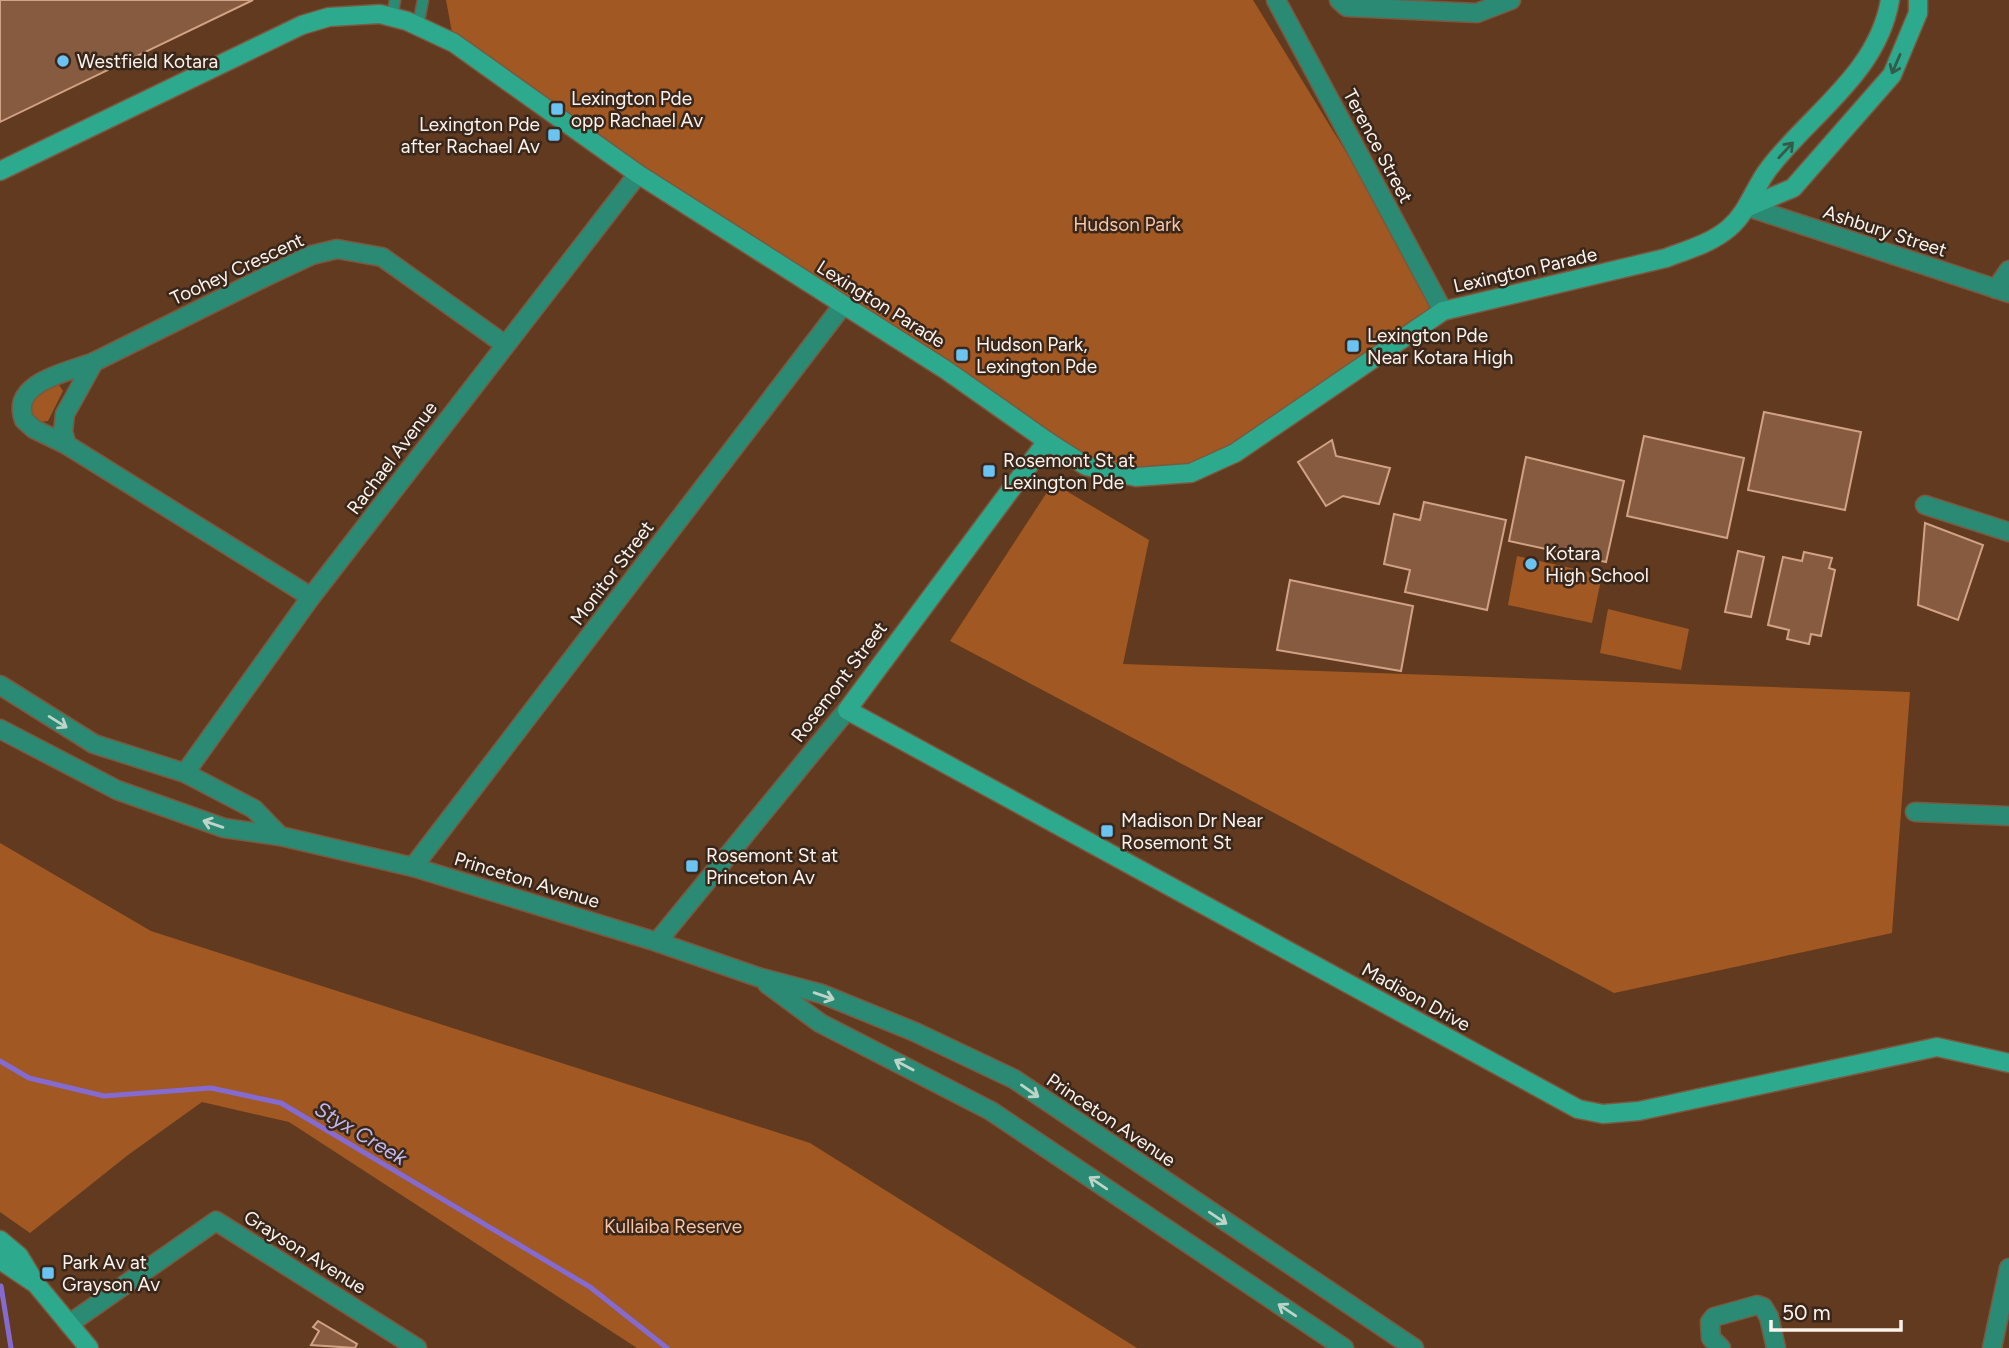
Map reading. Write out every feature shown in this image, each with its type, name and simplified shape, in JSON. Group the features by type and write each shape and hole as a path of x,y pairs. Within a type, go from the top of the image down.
{"main road":[{"name":"Lexington Parade","path":"0,171 302,25 393,9 418,26 454,43 638,174 946,370 1086,466 1136,477 1191,473 1235,453 1443,311 1666,258 1701,245 1728,229 1748,207 1769,168 1855,76 1876,39 1890,0"},
{"name":"Lexington Parade","path":"1748,207 1793,188 1892,75 1918,13 1918,0"},
{"name":"Rosemont Street","path":"846,710 1047,441"},
{"name":"Madison Drive","path":"846,710 1578,1109 1603,1114 1639,1111 1937,1047 2009,1063"},
{"path":"0,1240 19,1256 36,1284 89,1348"},
{"path":"0,1260 36,1284"}],"street":[{"name":"Terence Street","path":"1276,0 1443,311"},
{"path":"1339,0 1347,7 1477,13 1509,1"},
{"name":"Rachael Avenue","path":"185,773 311,597 638,174"},
{"name":"Ashbury Street","path":"1748,207 2003,291"},
{"name":"Toohey Crescent","path":"311,597 67,445 34,429 24,420 21,400 26,392 36,385 94,362 312,255 337,249 382,257 504,344"},
{"path":"2003,291 2009,270"},
{"name":"Monitor Street","path":"414,867 843,305"},
{"path":"67,445 63,432 65,414 94,362"},
{"path":"1925,505 2009,532"},
{"path":"0,685 94,744 185,773 254,809 280,836"},
{"name":"Rosemont Street","path":"657,942 846,710"},
{"name":"Princeton Avenue","path":"0,729 117,790 224,828 280,836 414,867 657,942 758,977 822,994 915,1032 1013,1079 1414,1348"},
{"path":"1915,812 2009,816"},
{"name":"Princeton Avenue","path":"758,977 820,1023 991,1111 1343,1348"},
{"name":"Grayson Avenue","path":"69,1324 216,1221 414,1347"},
{"path":"1992,1348 2009,1268"},
{"path":"1721,1348 1711,1338 1710,1322 1714,1317 1757,1305 1763,1307 1769,1317 1776,1348"}],"lane":[{"path":"418,26 423,0"}],"green space":[{"name":"Hudson Park","path":"446,0 1253,0 1443,311 1191,473 1086,466 454,43"},
{"path":"50,385 59,385 63,391 48,421 40,422 32,416 32,401"},
{"path":"1053,483 1149,540 1123,664 1910,692 1892,933 1614,993 950,641"},
{"path":"1517,556 1602,575 1592,623 1508,605"},
{"path":"1608,609 1689,629 1681,670 1600,653"},
{"name":"Kullaiba Reserve","path":"0,843 151,931 810,1143 1137,1348 637,1348 289,1122 202,1102 128,1155 30,1233 0,1212"}],"building":[{"name":"Westfield Kotara","path":"0,0 253,0 0,122"},
{"path":"1764,412 1861,432 1845,510 1748,490"},
{"path":"1644,436 1744,458 1727,538 1627,516"},
{"path":"1332,440 1336,456 1390,468 1379,504 1343,496 1326,506 1298,462"},
{"path":"1526,457 1624,481 1606,562 1509,541"},
{"path":"1424,502 1506,520 1487,610 1405,592 1410,570 1384,564 1394,514 1420,520"},
{"path":"1925,523 1983,545 1958,620 1918,605"},
{"path":"1738,551 1764,557 1751,617 1725,612"},
{"path":"1804,552 1832,558 1829,568 1835,570 1821,636 1811,634 1809,644 1787,639 1789,630 1768,625 1783,557 1802,561"},
{"path":"1290,580 1413,606 1401,671 1277,650"},
{"path":"318,1321 357,1344 355,1348 311,1345 319,1331 313,1327"}],"waterway":[{"name":"Styx Creek","path":"0,1061 29,1078 104,1096 211,1088 281,1103 590,1287 667,1348"},
{"path":"1,1286 11,1348"}],"place":[{"name":"Westfield Kotara","path":"63,61"},
{"name":"Lexington Pde opp Rachael Av","path":"557,109"},
{"name":"Lexington Pde after Rachael Av","path":"554,135"},
{"name":"Lexington Pde Near Kotara High","path":"1353,346"},
{"name":"Hudson Park, Lexington Pde","path":"962,355"},
{"name":"Rosemont St at Lexington Pde","path":"989,471"},
{"name":"Kotara High School","path":"1531,564"},
{"name":"Madison Dr Near Rosemont St","path":"1107,831"},
{"name":"Rosemont St at Princeton Av","path":"692,866"},
{"name":"Park Av at Grayson Av","path":"48,1273"}]}
